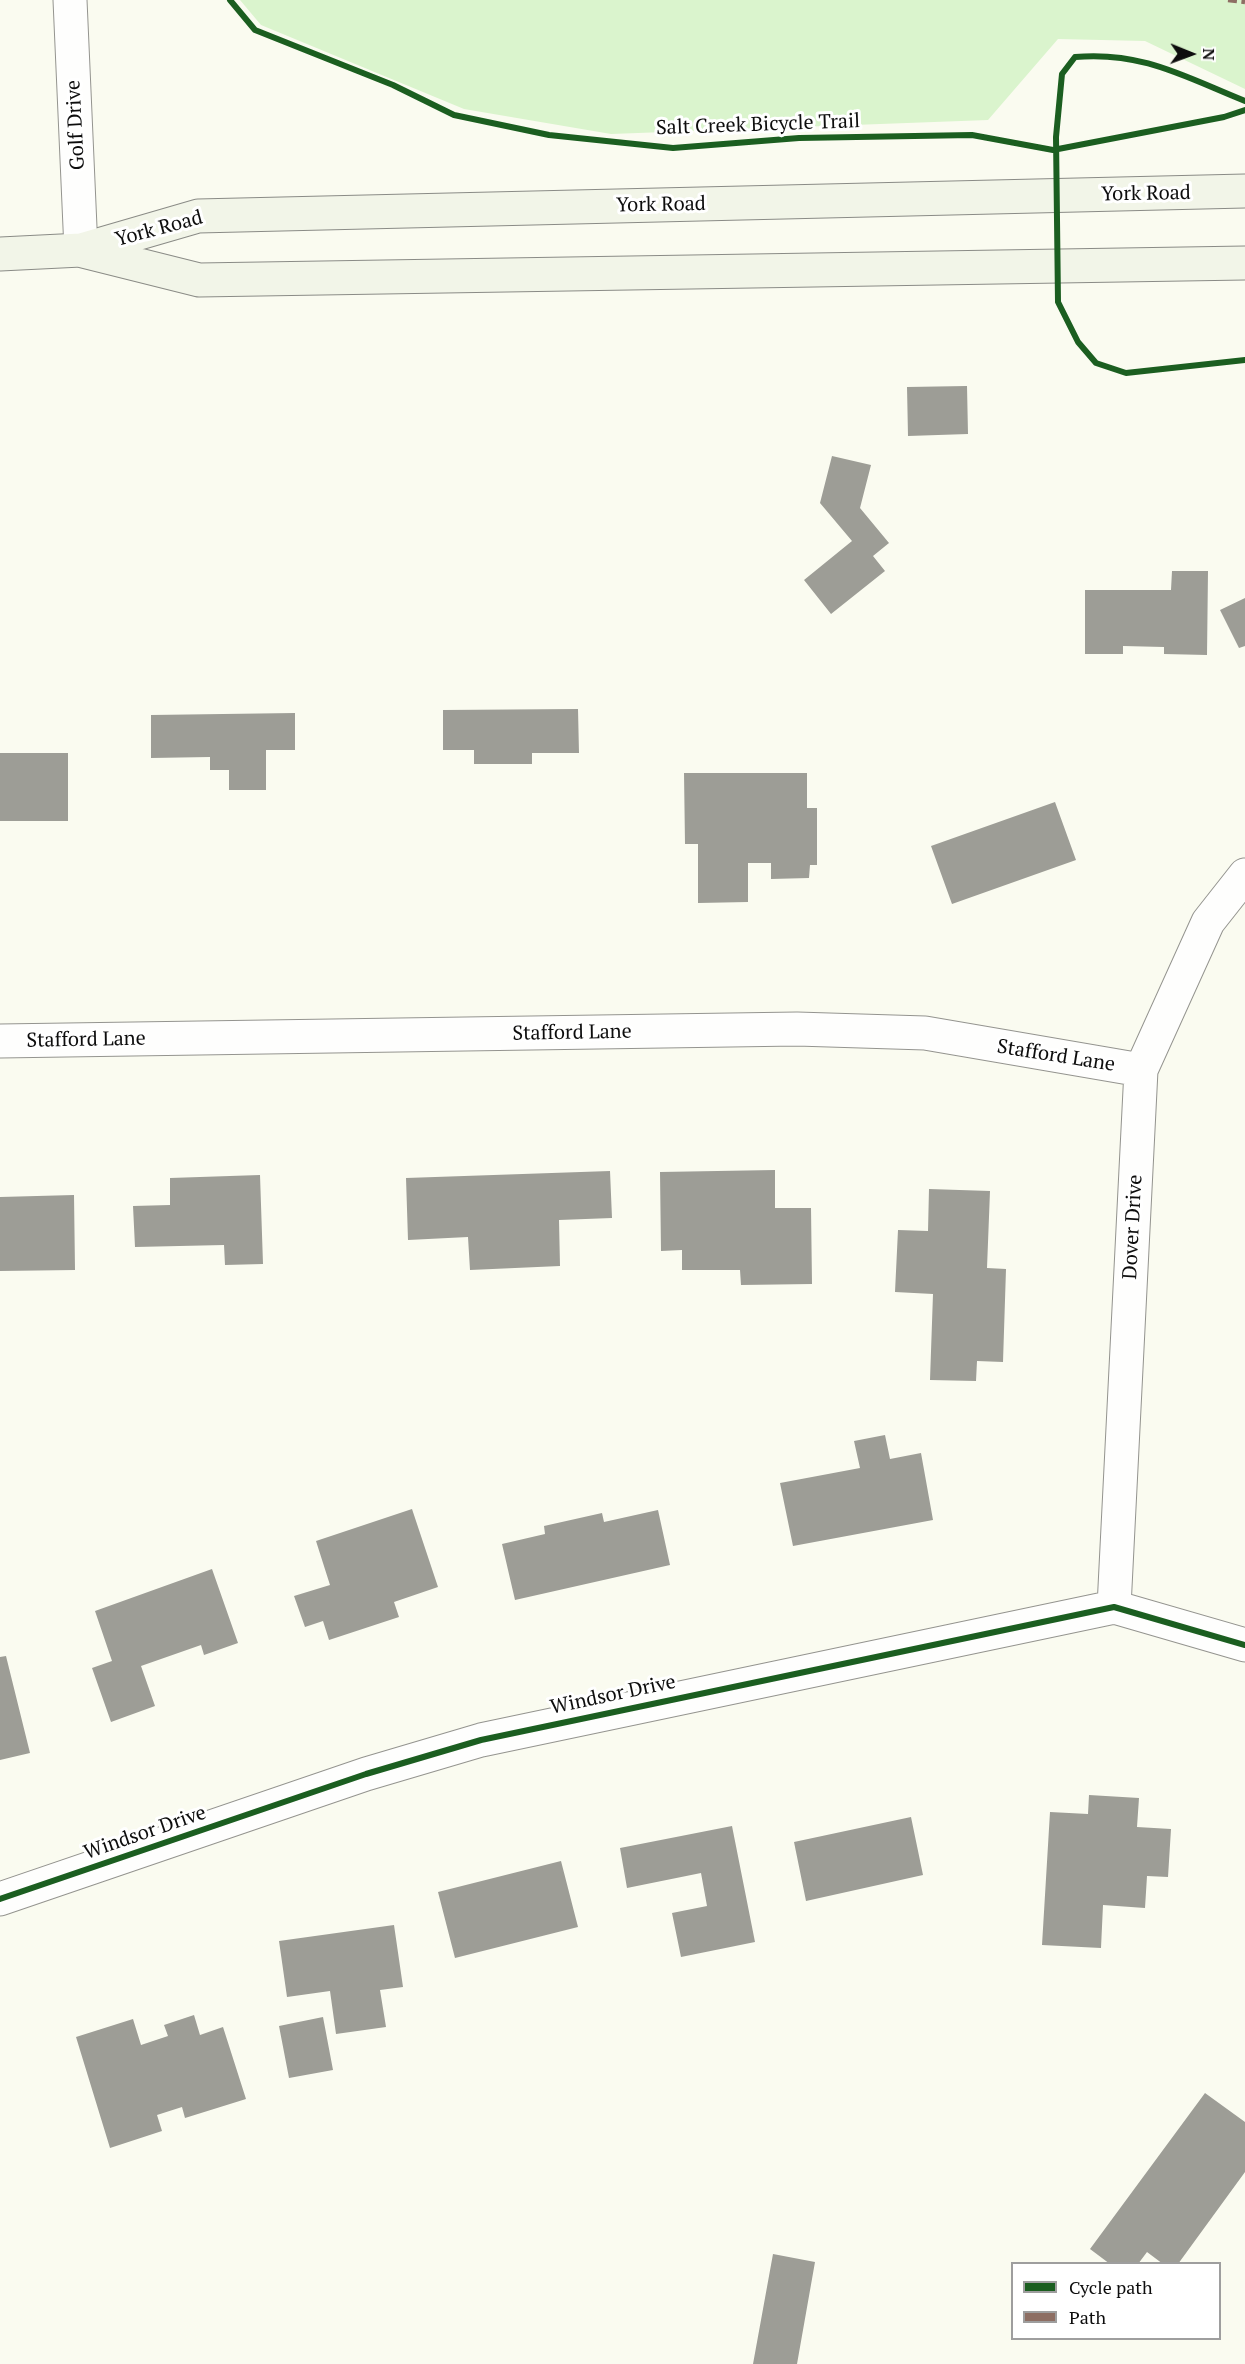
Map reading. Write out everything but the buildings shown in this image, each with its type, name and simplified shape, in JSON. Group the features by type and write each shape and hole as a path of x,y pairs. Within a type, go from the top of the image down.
{"main road":[{"name":"York Road","path":"0,254 81,250 198,216 1245,191"},
{"name":"York Road","path":"81,250 200,280 1245,264"}],"street":[{"name":"Golf Drive","path":"70,0 81,250"},
{"name":"Dover Drive","path":"1114,1607 1141,1070 1208,922 1245,875"},
{"name":"Stafford Lane","path":"0,1041 806,1029 925,1033 1141,1070"},
{"name":"Windsor Drive","path":"0,1899 366,1774 481,1740 1114,1607 1245,1645"}],"green space":[{"path":"240,0 1245,0 1245,89 1145,41 1058,39 988,120 611,134 464,109 261,25"}],"marked path":[{"path":"1228,0 1245,2"}],"cycle path":[{"name":"Salt Creek Bicycle Trail","path":"230,0 255,30 393,85 454,115 549,135 673,148 799,138 972,135 1053,150 1224,117 1245,110"},
{"path":"1245,101 1183,75 1142,62 1099,56 1075,57 1062,74 1056,137 1058,302 1078,342 1096,363 1126,373 1245,360"},
{"path":"0,1899 366,1774 481,1740 1114,1607 1245,1645"}]}
